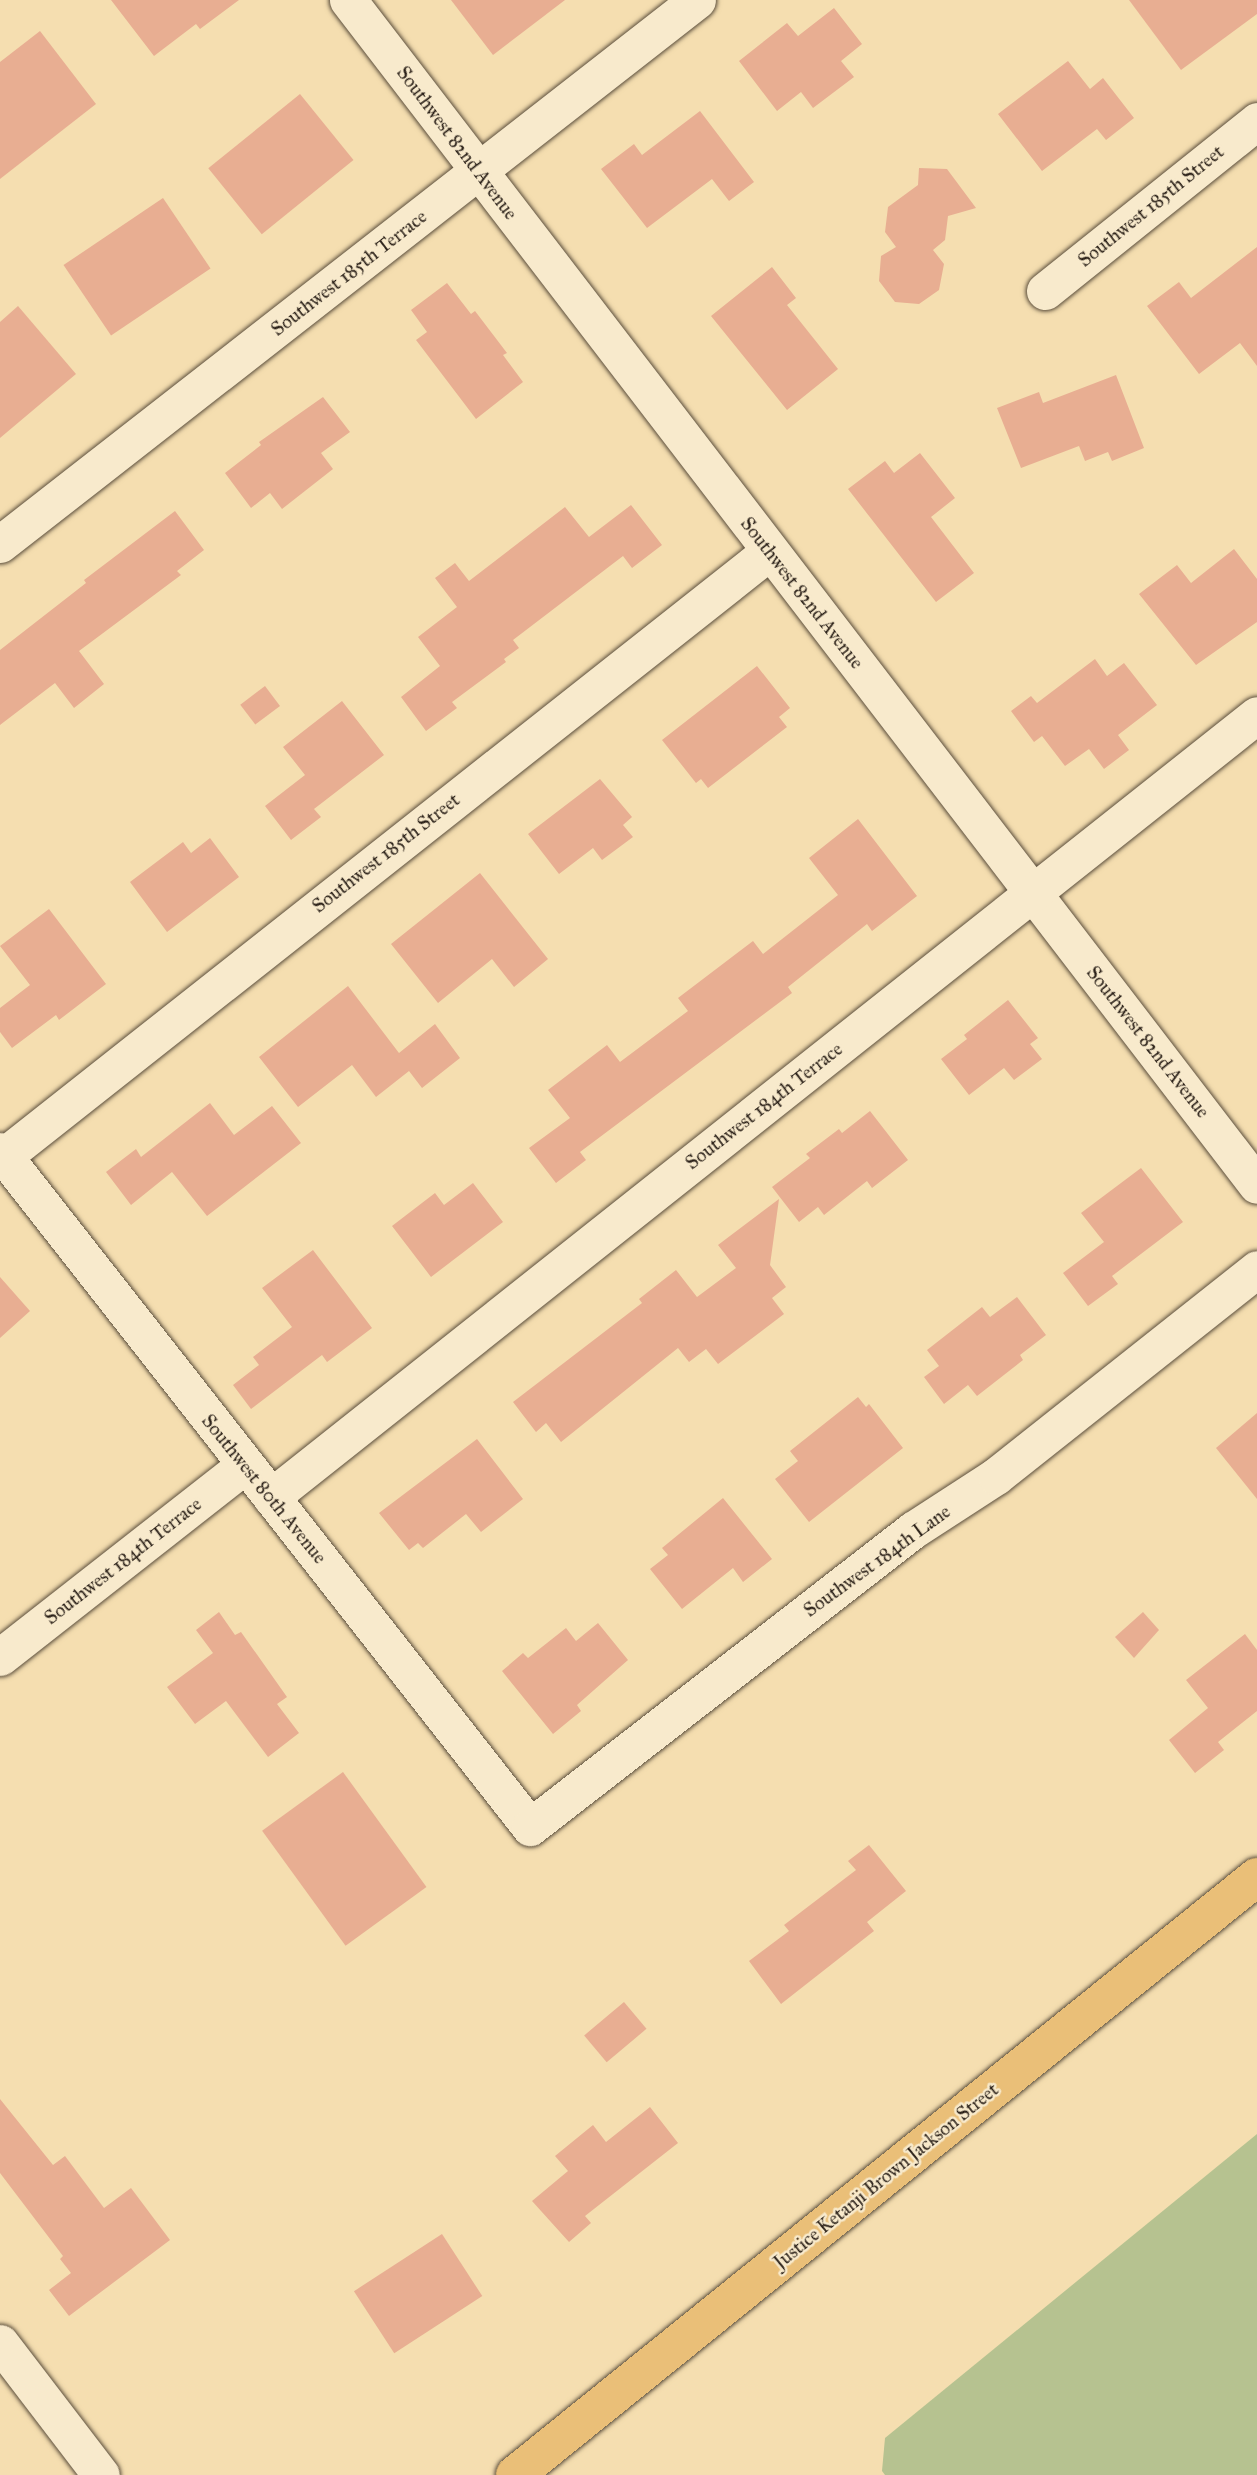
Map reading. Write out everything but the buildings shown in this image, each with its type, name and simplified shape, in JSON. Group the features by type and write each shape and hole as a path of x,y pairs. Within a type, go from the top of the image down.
{"main road":[{"name":"Justice Ketanji Brown Jackson Street","path":"515,2475 1257,1877"}],"street":[{"name":"Southwest 82nd Avenue","path":"348,0 1257,1185"},
{"name":"Southwest 185th Terrace","path":"0,544 697,0"},
{"name":"Southwest 185th Street","path":"1045,291 1257,121"},
{"name":"Southwest 185th Street","path":"2,1153 770,551"},
{"name":"Southwest 184th Terrace","path":"271,1497 1257,715"},
{"name":"Southwest 80th Avenue","path":"2,1153 530,1827"},
{"name":"Southwest 184th Lane","path":"530,1827 913,1530 996,1476 1257,1269"},
{"name":"Southwest 184th Terrace","path":"0,1657 245,1465"},
{"path":"0,2343 101,2475"}],"green space":[{"path":"1257,2134 1257,2475 885,2475 882,2471 885,2438"}]}
